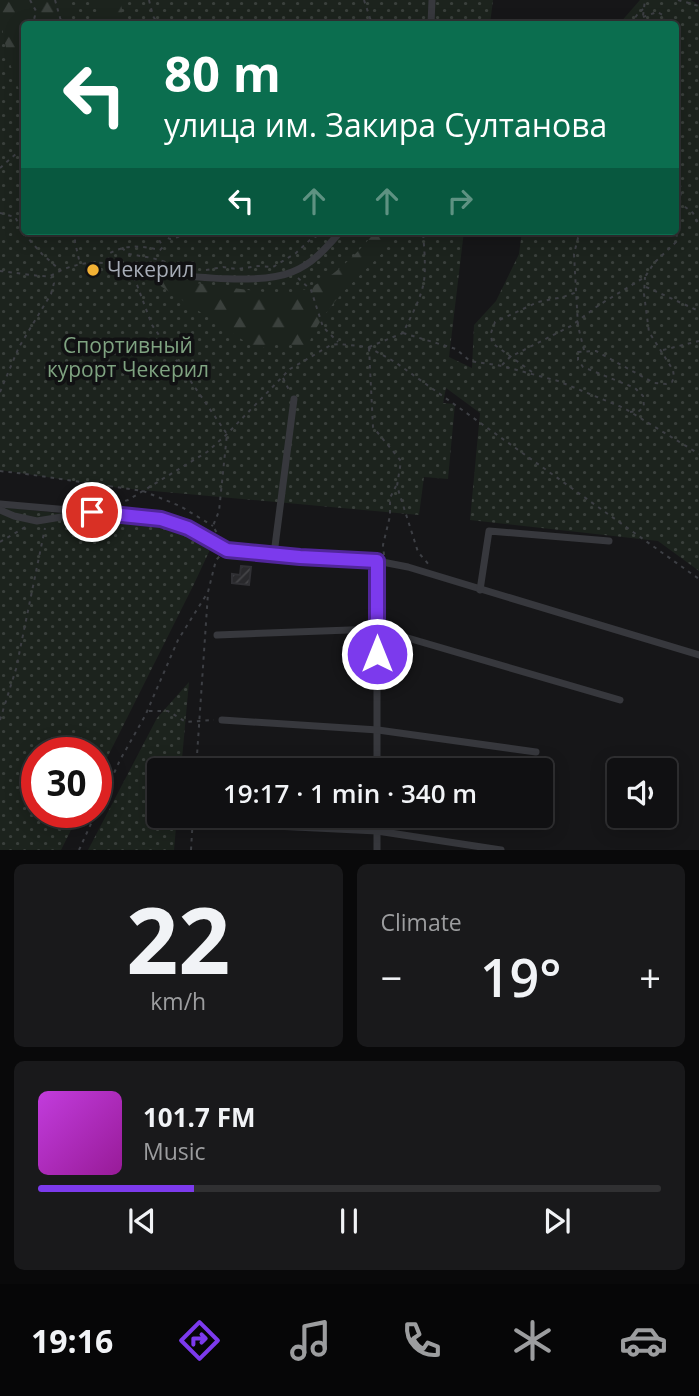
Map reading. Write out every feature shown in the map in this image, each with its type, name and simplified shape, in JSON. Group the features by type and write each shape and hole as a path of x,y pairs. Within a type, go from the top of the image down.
{"street":[{"path":"431,21 432,0"},
{"path":"131,270 220,278 264,278 292,272 320,255 338,235"},
{"path":"274,554 294,399"},
{"path":"0,503 161,519 188,528 227,550 381,562 408,567 699,655"},
{"path":"0,510 13,516 41,520 92,512"},
{"path":"480,590 489,531 608,541"},
{"path":"377,758 377,629 381,562"},
{"path":"217,635 377,629 620,700"},
{"path":"222,720 377,730 536,752"},
{"path":"316,828 377,831 501,850"},
{"path":"377,831 377,850"}],"path":[{"path":"30,0 36,12 34,21"},
{"path":"55,0 61,21"},
{"path":"149,0 156,21"},
{"path":"364,0 371,21"},
{"path":"642,21 645,0"},
{"path":"678,0 699,6"},
{"path":"632,21 644,8"},
{"path":"643,17 657,12 663,15 663,21"},
{"path":"0,168 21,152"},
{"path":"679,179 679,216"},
{"path":"680,203 693,213 699,226"},
{"path":"0,213 15,217 21,227"},
{"path":"25,235 60,270"},
{"path":"75,235 79,264"},
{"path":"107,262 110,253 122,248 143,246 160,250 163,247 159,237 163,235 170,239 181,235"},
{"path":"200,271 223,267 273,267 320,235"},
{"path":"403,333 424,283 423,235"},
{"path":"580,235 574,254 578,327 584,351"},
{"path":"502,366 510,357 571,326 645,277 654,263 677,242 678,235"},
{"path":"122,248 129,254 189,268"},
{"path":"0,271 50,276 79,264 107,262 131,270 152,325 227,434 219,511 213,526"},
{"path":"292,272 311,290 323,327 340,344"},
{"path":"0,392 19,347 51,294 54,283 50,276"},
{"path":"630,412 639,411 643,407 643,396 635,388 583,367 578,360 578,352 596,351 654,383 672,382 674,377 668,361 649,332 645,277"},
{"path":"644,286 699,311"},
{"path":"536,375 492,343 491,333 495,322 538,302 564,298 577,292"},
{"path":"368,347 403,333 456,349 470,361 502,366 558,381 630,412 699,454"},
{"path":"661,351 699,341"},
{"path":"92,512 128,500 207,452 290,369 300,363 331,345 368,347 395,362 699,579"},
{"path":"368,347 373,427 401,461 397,486 390,498 390,516 381,562"},
{"path":"282,377 294,399"},
{"path":"0,471 143,491 180,506 213,526 220,538"},
{"path":"397,486 418,552 439,577"},
{"path":"0,542 41,520 45,532 16,669 0,720"},
{"path":"197,758 208,592 216,560 227,550"},
{"path":"79,850 120,760 147,711 178,640 208,592"},
{"path":"147,711 167,711 186,722 222,720"},
{"path":"191,850 193,828"}],"green space":[{"name":"Спортивный курорт Чекерил","path":"0,0 493,0 490,21 21,21 21,235 464,235 449,357 472,368 474,325 496,301 519,254 521,235 679,235 679,21 622,21 640,0 691,0 699,5 699,571 658,541 470,520 480,413 446,388 443,403 455,404 448,479 424,477 419,515 120,488 0,470"},
{"path":"0,0 70,0 72,21 21,21 21,95 7,52"},
{"path":"97,0 120,0 122,21 99,21"},
{"path":"372,235 396,235 328,310 307,348 299,349 279,343 258,350 156,283 157,278 287,293 314,286 326,279"},
{"path":"0,507 203,528 215,539 112,748 112,737 21,737 21,828 72,828 61,850 0,850"},
{"path":"189,682 182,758 147,758 147,828 176,828 174,850 88,850 100,828 112,828 112,804 157,718"}],"building":[{"path":"241,566 251,567 249,585 232,583 232,574 240,575"}],"place":[{"name":"Чекерил","path":"93,270"}],"route":[{"path":"92,512 161,519 188,528 227,550 377,561 377,654"}]}
